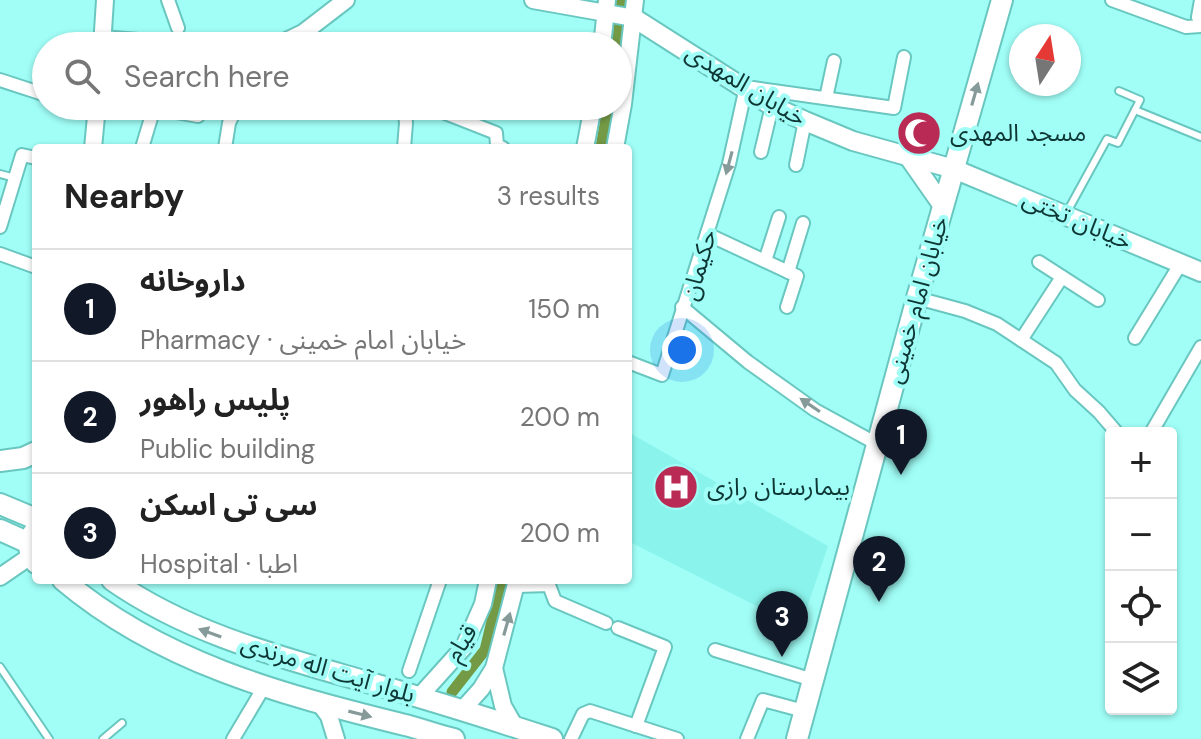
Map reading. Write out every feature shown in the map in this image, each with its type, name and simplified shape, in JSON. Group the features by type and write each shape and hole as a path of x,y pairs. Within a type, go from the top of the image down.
{"main road":[{"name":"خیابان امام خمینی","path":"797,739 1002,0"},
{"name":"خیابان المهدی","path":"635,9 772,106 853,141 954,169"},
{"path":"908,156 943,206"},
{"name":"خیابان تختی","path":"954,169 1201,272"},
{"path":"0,461 32,454"},
{"path":"3,505 32,517"},
{"path":"3,505 9,513 8,520 0,528 32,547"},
{"name":"بلوار آیت اله مرندی","path":"68,584 89,603 136,632 194,662 410,733 454,739"},
{"path":"89,603 96,584"},
{"name":"بلوار آیت اله مرندی","path":"117,584 141,600 201,630 552,739"}],"street":[{"path":"103,32 105,0"},
{"path":"168,0 178,28"},
{"path":"304,32 346,0"},
{"path":"533,0 635,9 632,32"},
{"path":"1112,0 1186,27 1201,26 1198,17 1201,0"},
{"path":"603,32 606,7"},
{"path":"746,87 894,108 904,57"},
{"path":"826,98 834,61"},
{"path":"0,80 32,90"},
{"name":"حکیمان","path":"746,87 729,164 682,307 748,362 815,410 877,444"},
{"path":"761,152 772,106"},
{"path":"92,120 93,144"},
{"path":"143,144 147,120"},
{"path":"226,144 230,120"},
{"path":"404,144 406,120"},
{"path":"463,120 496,133 497,144"},
{"path":"586,144 590,120"},
{"path":"616,144 619,120"},
{"path":"796,165 805,121"},
{"path":"0,227 22,155 32,157"},
{"path":"765,261 779,217"},
{"path":"788,272 803,223"},
{"path":"707,234 797,276 787,307"},
{"path":"0,254 32,266"},
{"path":"1039,262 1098,300"},
{"path":"1135,338 1181,263"},
{"path":"1021,340 1062,277"},
{"path":"917,298 987,320 1056,363 1075,390 1112,427"},
{"path":"632,364 662,375 682,307"},
{"path":"1154,427 1201,347"},
{"path":"0,577 32,549"},
{"path":"409,671 439,584"},
{"name":"قیام","path":"419,697 464,647 483,604 487,584"},
{"name":"قیام","path":"494,668 517,584"},
{"path":"533,584 549,585 555,601 665,647 636,726"},
{"path":"715,650 813,680"},
{"path":"463,709 494,668"},
{"path":"494,668 503,706 515,727"},
{"path":"233,739 264,687"},
{"path":"747,739 763,700 804,711"},
{"path":"320,704 329,716 336,739"},
{"path":"571,739 583,714 590,711 677,739"}],"lane":[{"path":"1065,215 1107,139 1118,143 1140,100 1119,91"},
{"path":"1135,110 1201,137"},
{"path":"0,174 15,178"},
{"path":"0,667 49,739"},
{"path":"103,739 122,723"}],"shaded area":[{"name":"بیمارستان رازی","path":"632,434 828,546 800,628 632,543"}],"waterway":[{"path":"619,32 620,0"},
{"path":"602,144 606,120"},
{"path":"452,692 485,650 501,584"}],"place":[{"name":"مسجد المهدی","path":"919,133"},
{"name":"داروخانه","path":"901,475"},
{"name":"بیمارستان رازی","path":"676,487"},
{"name":"پلیس راهور","path":"879,602"},
{"name":"سی تی اسکن","path":"782,657"}]}
